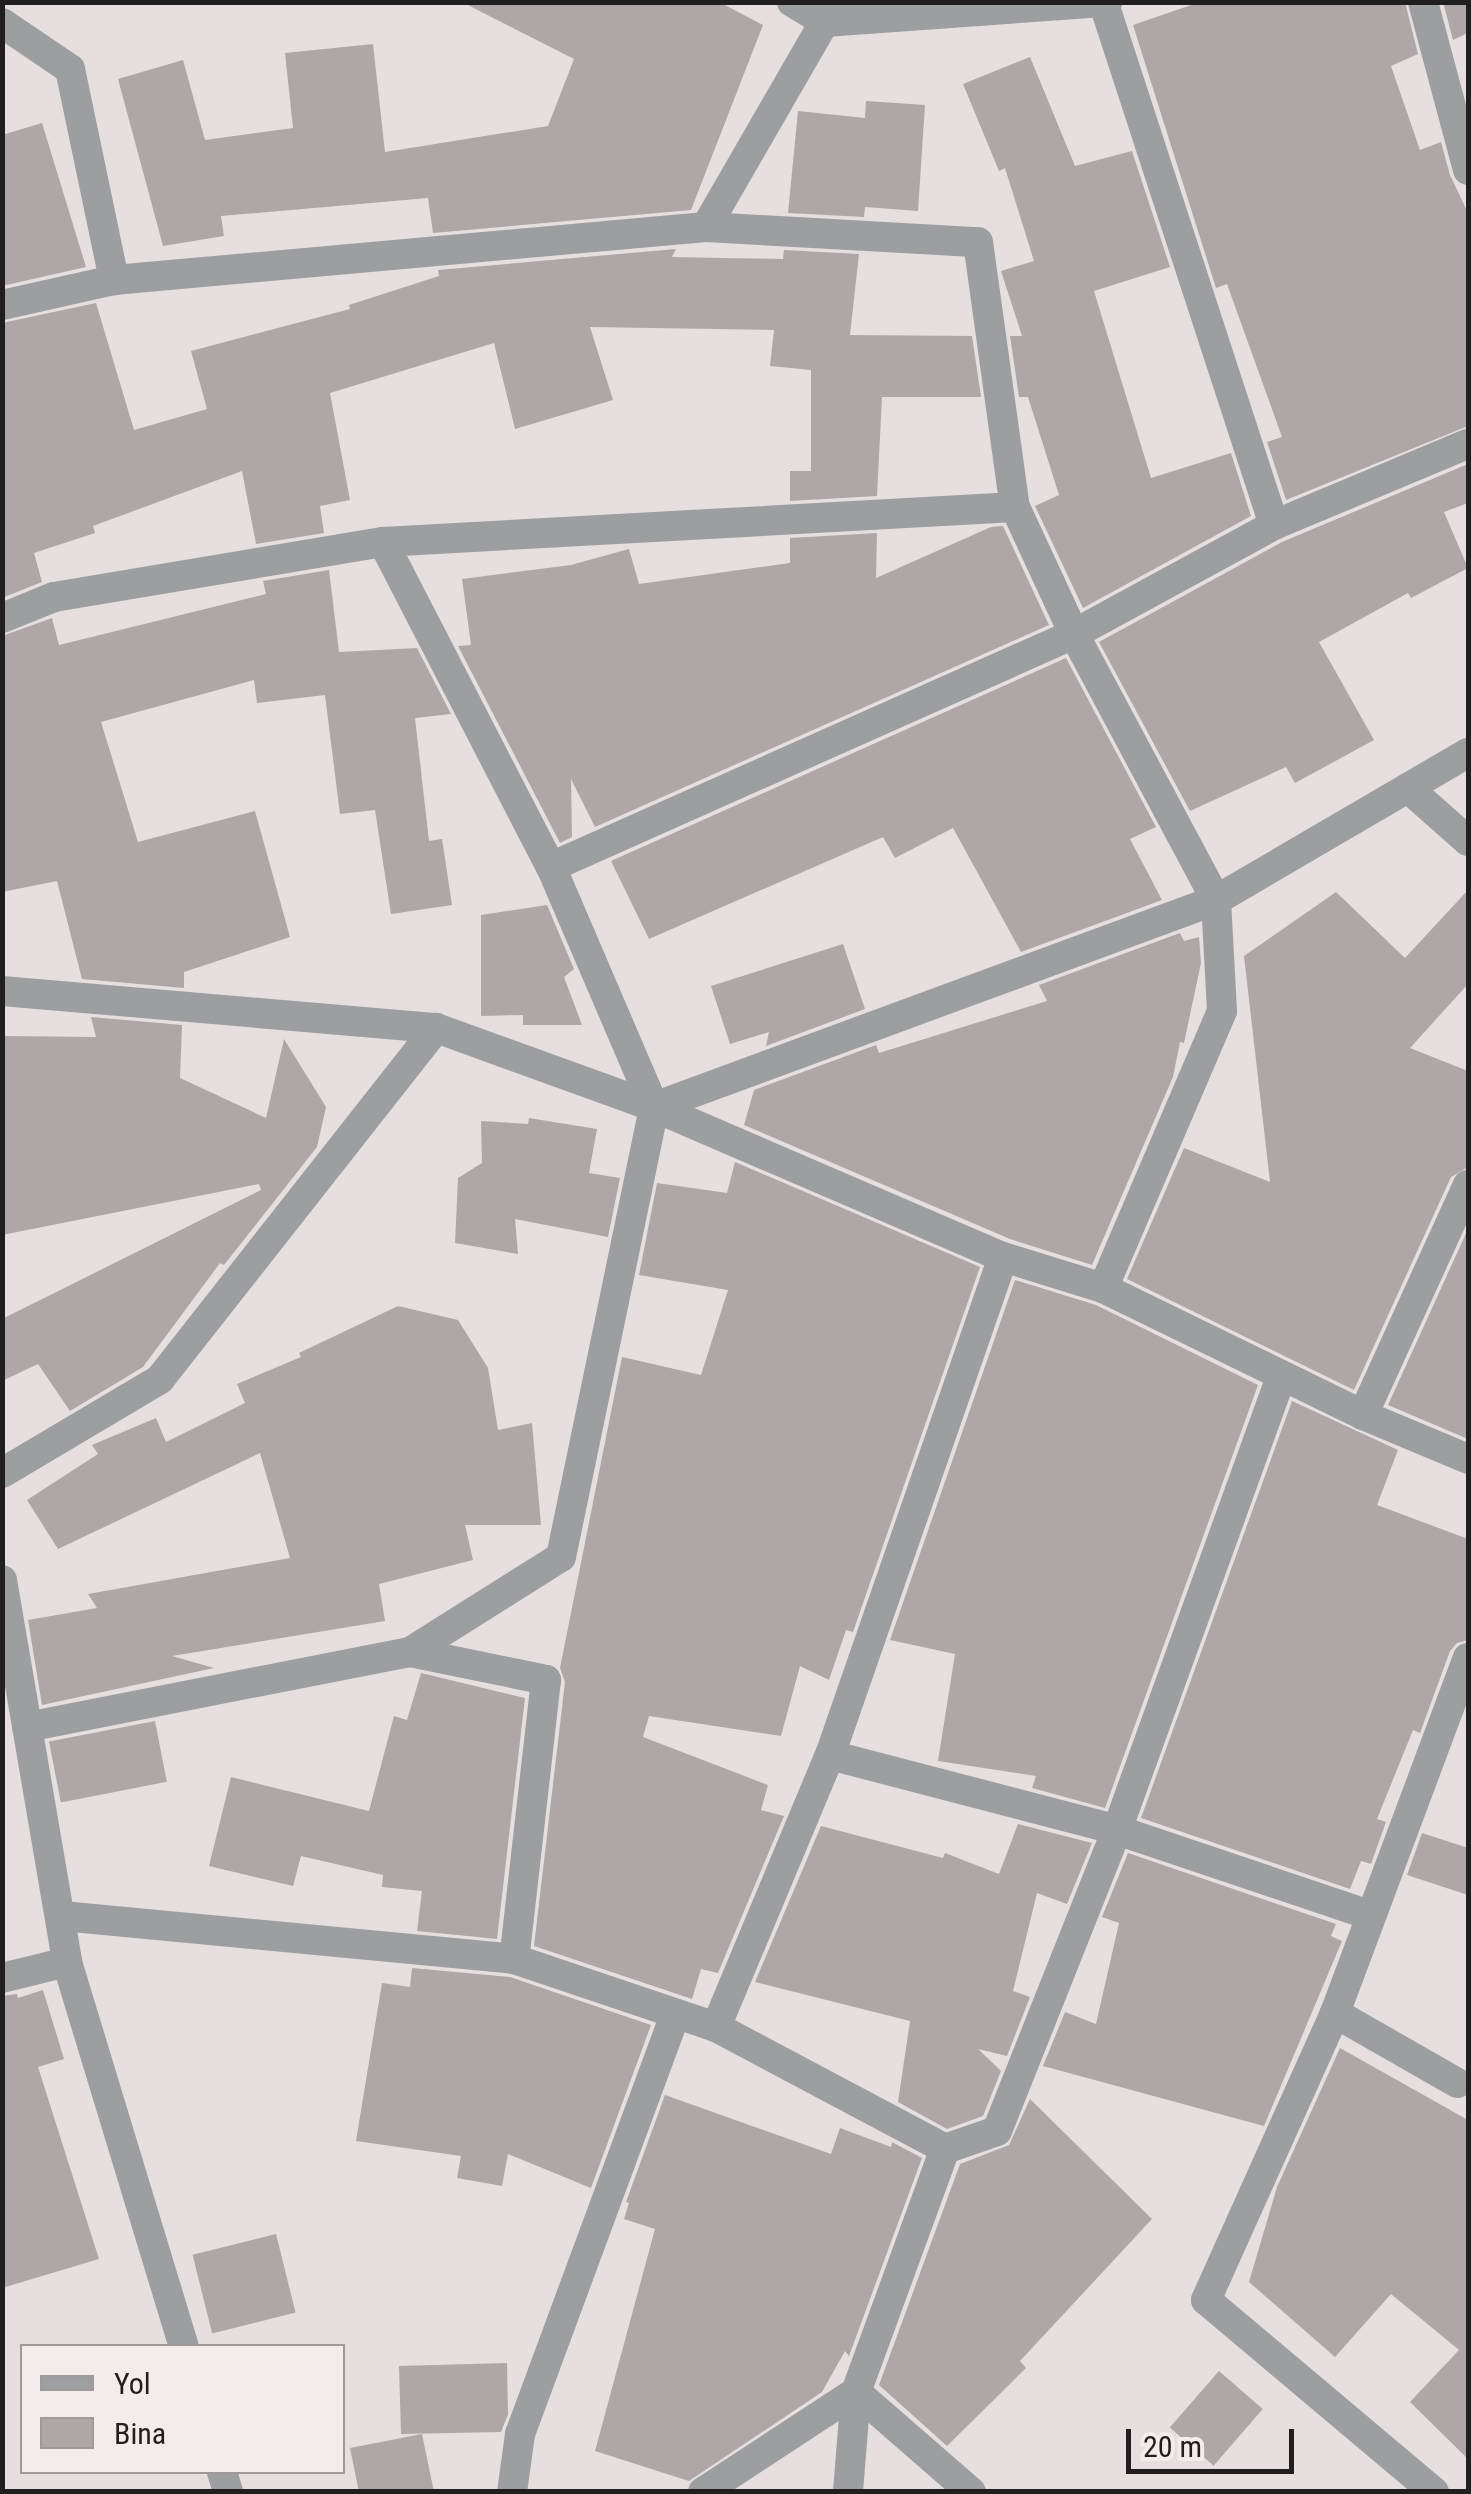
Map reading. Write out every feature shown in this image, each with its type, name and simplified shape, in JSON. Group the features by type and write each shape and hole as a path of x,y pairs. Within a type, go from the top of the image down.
{"street":[{"path":"792,2 831,12 1106,3 1274,525"},
{"path":"1423,2 1468,170"},
{"path":"706,227 831,12"},
{"path":"2,22 70,69 114,280"},
{"path":"2,305 114,280 706,227 978,242 1015,507 1074,634 1216,900 1222,1011 1103,1288"},
{"path":"551,866 1074,634 1274,525 1468,444"},
{"path":"2,618 54,597 382,542 1015,507"},
{"path":"27,1727 410,1652 560,1557 654,1107 551,866 382,542"},
{"path":"654,1107 1216,900 1468,753"},
{"path":"1408,788 1468,841"},
{"path":"2,991 436,1028 654,1107 1003,1256 1103,1288 1363,1415 1468,1459"},
{"path":"2,1474 160,1379 436,1028"},
{"path":"1363,1415 1468,1185"},
{"path":"716,2028 830,1755 1003,1256"},
{"path":"62,1916 514,1959 716,2028 945,2149 997,2131 1117,1830 1281,1376"},
{"path":"2,1580 62,1916 66,1962 183,2344"},
{"path":"410,1652 546,1680 514,1959"},
{"path":"1434,2492 1206,2300 1335,2013 1468,1658"},
{"path":"830,1755 1117,1830 1369,1915"},
{"path":"2,1978 66,1962"},
{"path":"1335,2013 1465,2081"},
{"path":"512,2492 520,2434 676,2014"},
{"path":"848,2492 856,2392 945,2149"},
{"path":"703,2492 856,2392"},
{"path":"856,2392 971,2492"}],"building":[{"path":"462,2 719,2 763,25 691,210 433,233 428,198 221,216 224,236 163,246 118,79 183,60 205,140 293,128 285,53 373,44 385,152 548,126 574,59"},
{"path":"1200,2 1405,2 1418,54 1391,66 1420,150 1441,142 1450,175 1468,213 1468,426 1286,500 1267,442 1282,437 1227,284 1216,288 1133,25"},
{"path":"1443,2 1468,2 1468,33 1453,40"},
{"path":"1030,57 1075,166 1132,151 1170,267 1094,291 1151,478 1231,453 1251,516 1083,608 1035,506 1059,495 1028,397 1019,397 1010,336 1022,336 1001,271 1034,261 1005,168 999,171 963,84"},
{"path":"866,101 925,105 918,211 865,207 864,217 788,213 798,111 865,118"},
{"path":"42,123 86,267 2,286 2,135"},
{"path":"676,249 672,257 783,259 784,250 859,254 850,335 972,336 981,397 882,397 877,496 790,501 790,471 811,471 811,370 770,366 774,330 590,327 613,400 515,429 494,343 330,393 350,500 320,506 324,533 256,544 242,471 93,526 95,533 34,553 42,582 2,598 2,323 96,303 134,430 207,409 191,351 350,309 349,305 439,276 438,270"},
{"path":"1468,464 1468,503 1444,512 1468,568 1411,598 1408,593 1319,642 1374,740 1295,783 1286,767 1190,811 1099,642 1282,542"},
{"path":"1003,526 1049,625 595,827 571,779 572,837 560,843 458,646 471,645 462,579 571,565 629,549 639,584 790,563 790,538 877,533 876,578 991,527"},
{"path":"329,570 339,652 417,648 451,714 415,718 429,841 442,839 452,905 391,914 375,810 340,814 325,695 257,703 254,680 101,722 138,842 255,811 290,937 184,972 184,988 82,979 57,881 2,892 2,636 52,618 59,645 266,594 263,581"},
{"path":"1066,658 1156,827 1130,839 1162,900 1021,952 953,828 895,858 883,837 649,939 611,861"},
{"path":"1468,890 1468,984 1410,1048 1468,1071 1468,1167 1451,1177 1354,1390 1127,1279 1184,1148 1270,1182 1244,956 1336,892 1405,958"},
{"path":"547,905 574,969 564,977 582,1025 523,1025 523,1015 481,1016 481,915"},
{"path":"1180,933 1184,941 1199,937 1201,963 1184,1043 1180,1042 1173,1077 1092,1265 1010,1239 744,1125 754,1090 876,1045 879,1053 1047,1001 1039,985"},
{"path":"843,944 865,1009 766,1046 769,1032 730,1044 711,986"},
{"path":"91,1017 182,1025 180,1078 266,1118 284,1039 326,1107 317,1147 224,1265 220,1263 143,1367 70,1411 38,1364 2,1381 2,1319 261,1190 259,1184 2,1235 4,1036 96,1037"},
{"path":"529,1118 597,1129 589,1173 620,1178 608,1237 515,1219 518,1254 455,1243 458,1178 482,1163 481,1121 528,1124"},
{"path":"735,1162 980,1267 853,1632 846,1630 829,1680 800,1666 781,1736 649,1716 643,1737 768,1785 761,1810 784,1816 718,1973 701,1969 692,1999 534,1946 565,1682 560,1668 622,1357 701,1375 728,1290 639,1275 657,1183 727,1193"},
{"path":"1468,1229 1468,1439 1388,1405"},
{"path":"1015,1280 1096,1305 1258,1385 1105,1808 1032,1788 1036,1776 938,1761 955,1654 890,1640"},
{"path":"398,1306 458,1320 488,1368 498,1430 532,1423 541,1525 465,1525 473,1560 379,1584 385,1621 172,1656 214,1668 42,1705 28,1620 97,1608 88,1594 290,1558 260,1453 58,1549 27,1500 98,1454 92,1445 156,1418 166,1442 245,1403 237,1384 301,1357 299,1353"},
{"path":"1292,1401 1398,1450 1377,1505 1468,1539 1468,1640 1457,1643 1450,1651 1420,1733 1413,1730 1377,1819 1386,1822 1371,1864 1361,1861 1350,1889 1141,1818"},
{"path":"421,1673 525,1698 497,1939 417,1931 422,1891 382,1887 383,1875 301,1856 293,1886 209,1866 231,1777 369,1811 394,1716 407,1720"},
{"path":"155,1721 167,1782 61,1802 49,1742"},
{"path":"1018,1824 1092,1843 1067,1904 1037,1893 1013,1991 1030,1997 1007,2056 978,2049 1001,2071 983,2116 947,2129 898,2102 910,2021 755,1982 821,1826 943,1858 945,1853 999,1874"},
{"path":"1422,1833 1468,1848 1468,1895 1407,1875"},
{"path":"1128,1853 1336,1924 1331,1936 1342,1941 1264,2126 1043,2066 1065,2012 1096,2024 1119,1923 1102,1917"},
{"path":"412,1968 510,1977 651,2025 591,2188 508,2154 502,2186 457,2178 461,2156 356,2141 382,1983 410,1987"},
{"path":"43,1990 64,2059 38,2067 99,2259 2,2288 2,1996 17,1994 18,1998"},
{"path":"1340,2048 1468,2120 1468,2459 1410,2402 1459,2350 1391,2294 1335,2357 1249,2282 1277,2187"},
{"path":"665,2095 831,2154 840,2128 891,2147 892,2142 922,2158 849,2356 845,2351 822,2392 689,2481 595,2451 655,2229 624,2219 629,2203 626,2202"},
{"path":"1030,2099 1152,2219 1020,2361 1026,2368 947,2446 879,2385 960,2164 1009,2145"},
{"path":"276,2234 296,2313 212,2333 193,2255"},
{"path":"507,2363 508,2414 501,2432 401,2434 399,2366"},
{"path":"1219,2371 1263,2409 1214,2466 1170,2428"},
{"path":"422,2434 434,2492 359,2492 350,2448"}]}
